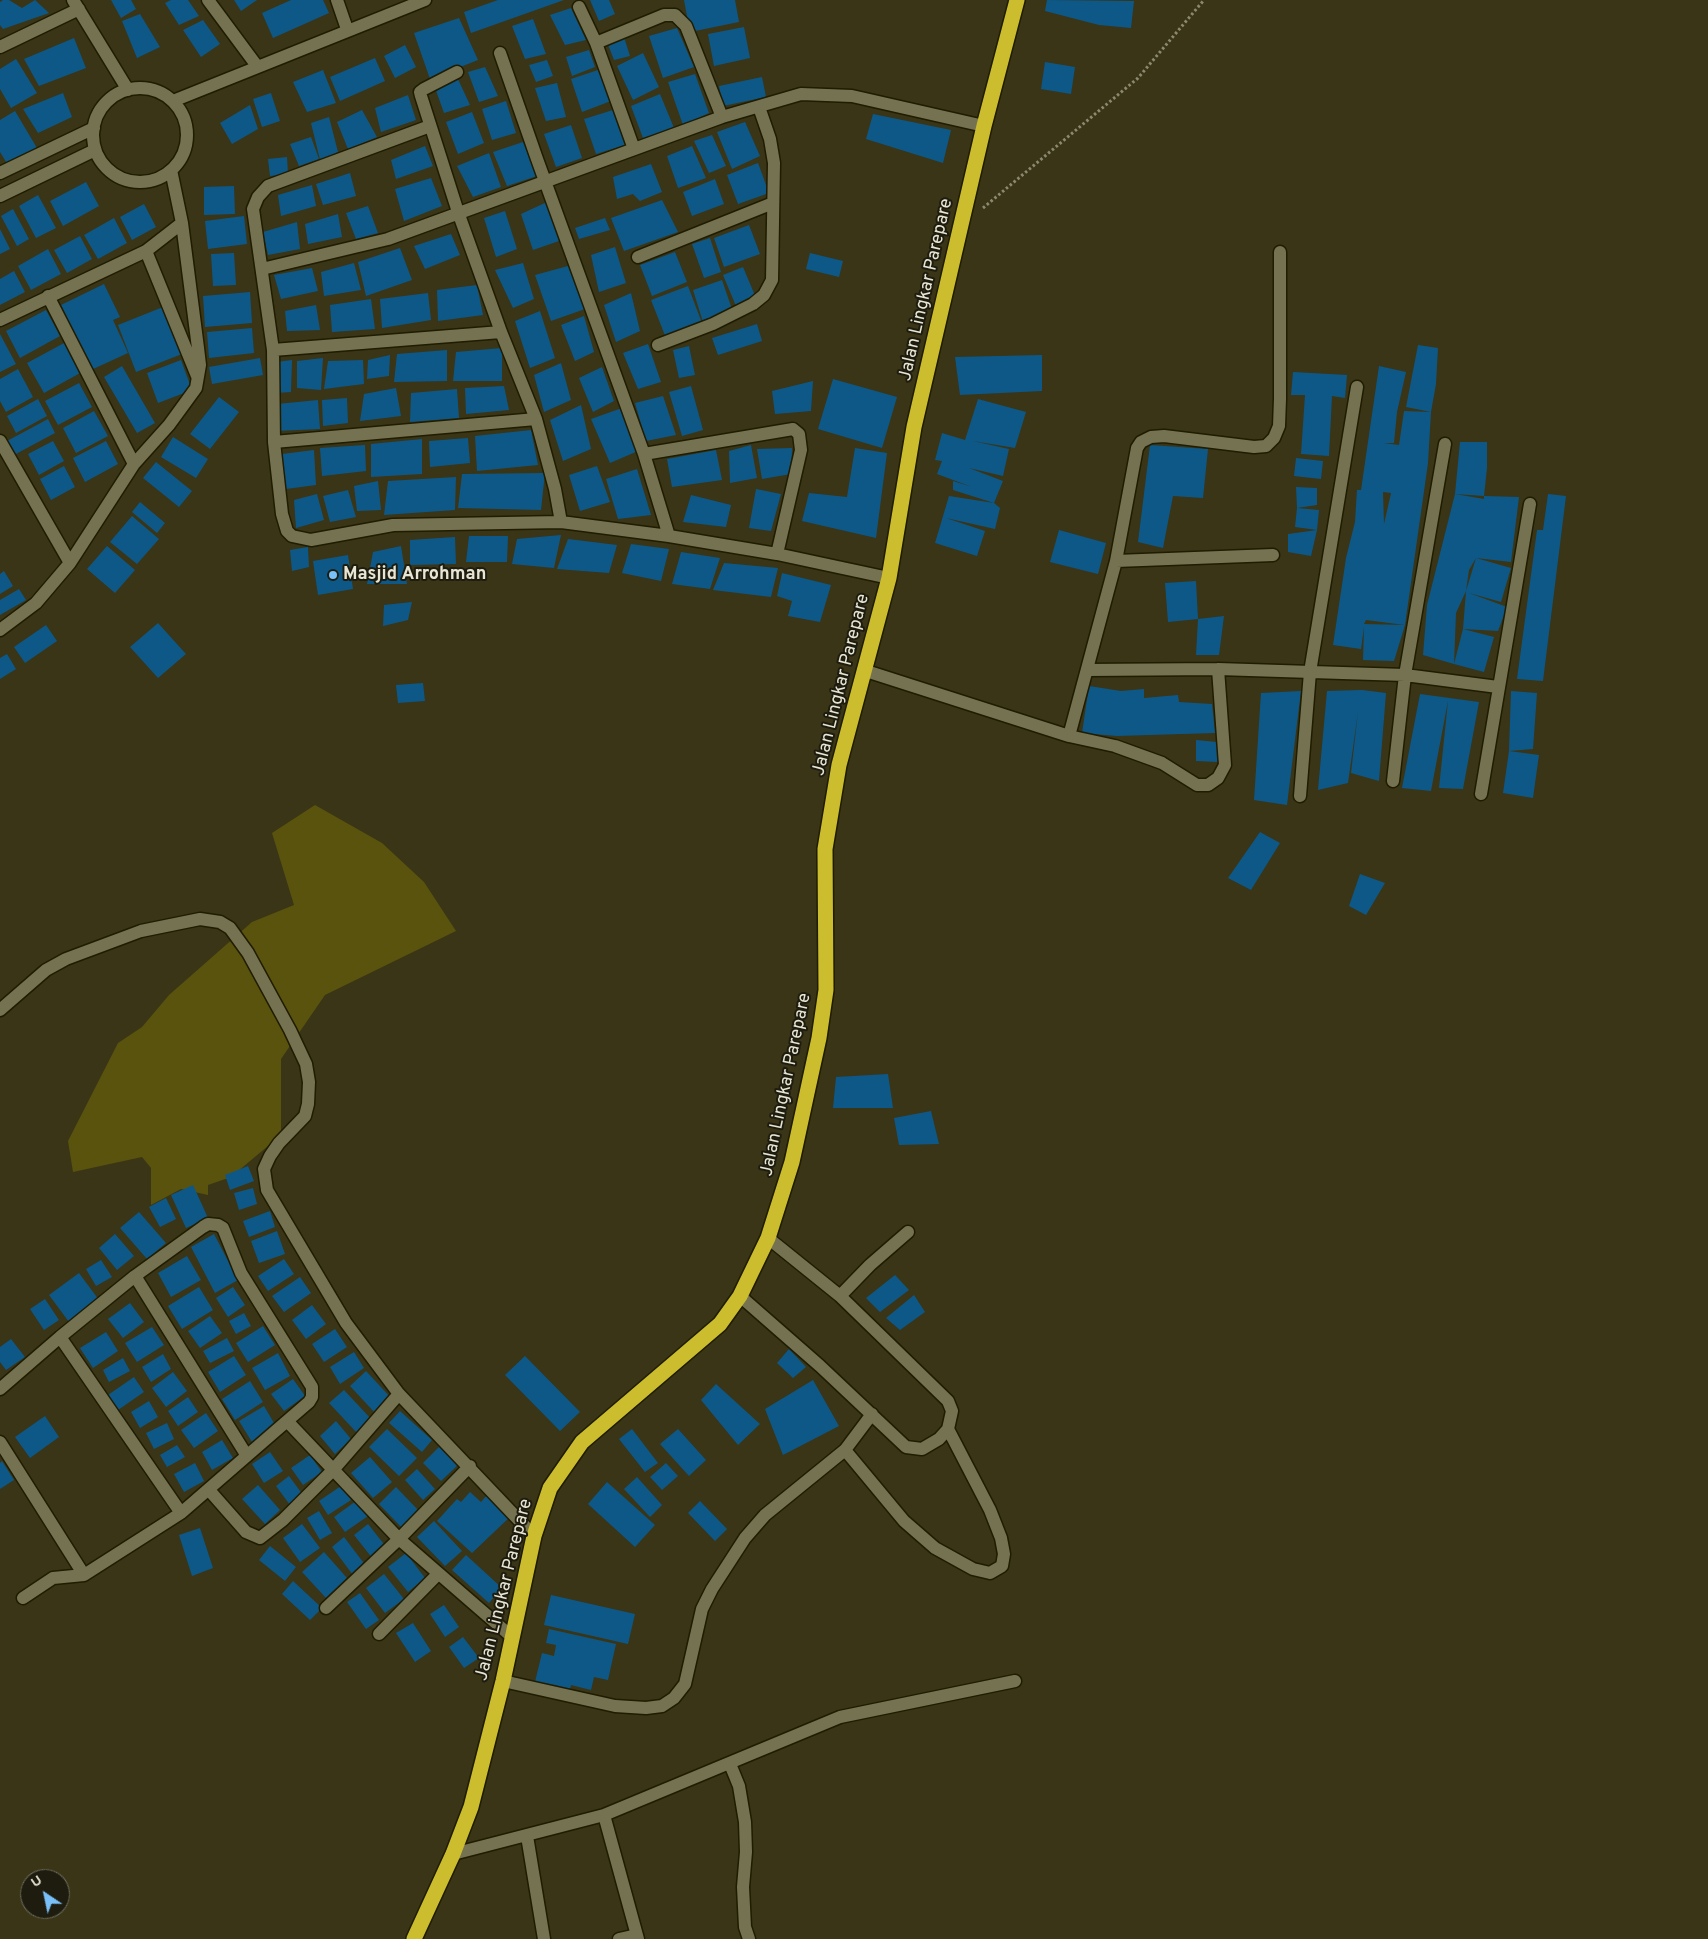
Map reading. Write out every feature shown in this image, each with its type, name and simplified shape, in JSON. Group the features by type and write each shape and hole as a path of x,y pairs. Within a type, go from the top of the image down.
{"highway":[{"name":"Jalan Lingkar Parepare","path":"414,1939 453,1854 471,1807 503,1681 534,1536 550,1488 582,1442 699,1344 720,1324 740,1296 768,1238 792,1162 819,1038 826,990 825,849 839,765 889,578 914,427 984,126 1018,0"}],"street":[{"path":"208,0 257,66"},
{"path":"337,0 347,30"},
{"path":"173,101 425,0"},
{"path":"0,46 76,4 128,90"},
{"path":"579,7 596,43 634,149"},
{"path":"596,43 664,15 675,15 686,26 722,117"},
{"path":"500,53 644,454 669,536"},
{"path":"457,72 420,92 458,212 501,332 536,419 555,489 561,522"},
{"path":"144,88 160,92 173,101 182,114 187,128 186,144 181,158 171,170 158,178 143,182 128,180 108,169 95,150 94,128 98,115 105,104 115,95 128,90 144,88"},
{"path":"262,269 388,239 722,117 801,94 852,96 984,126"},
{"path":"658,345 713,324 753,304 764,295 772,280 774,163 770,139 759,106"},
{"path":"430,126 268,186 258,197 253,209 273,350 274,442 282,514 287,530 297,539 310,540 393,525 561,522 669,536 777,554 889,578"},
{"path":"0,173 94,128"},
{"path":"0,196 95,150"},
{"path":"0,630 36,604 70,563 134,464 169,425 196,388 199,357 182,224 171,170"},
{"path":"638,257 773,203"},
{"path":"0,320 146,251 182,224"},
{"path":"146,251 198,380"},
{"path":"1068,736 1116,560 1132,461 1141,442 1164,436 1254,447 1266,446 1274,438 1279,426 1280,399 1280,252"},
{"path":"48,296 134,464"},
{"path":"273,350 501,332"},
{"path":"1300,796 1310,672 1357,387"},
{"path":"274,442 536,419"},
{"path":"644,454 793,429 799,434 801,450 777,554"},
{"path":"0,441 70,563"},
{"path":"1392,781 1405,675 1444,444"},
{"path":"1481,794 1530,504"},
{"path":"1116,560 1273,555"},
{"path":"1087,670 1218,669 1405,675 1498,687"},
{"path":"863,670 1068,736 1115,746 1162,763 1197,785 1208,785 1218,778 1225,765 1218,669"},
{"path":"0,1010 46,970 66,959 141,931 200,919 220,922 230,928 248,953 290,1030 306,1064 309,1082 308,1104 305,1116 279,1143 264,1169 267,1190 346,1323 399,1394 470,1466 534,1536"},
{"path":"0,1389 135,1276 203,1227 214,1224 223,1228 241,1273 312,1387 312,1397 309,1402 181,1513 84,1575 54,1578 23,1598"},
{"path":"840,1296 870,1265 908,1232"},
{"path":"740,1296 872,1414 898,1440 914,1449 922,1449 932,1444 948,1428 952,1411 948,1401 840,1296 768,1238"},
{"path":"135,1276 247,1456"},
{"path":"60,1337 181,1513"},
{"path":"209,1490 246,1532 260,1538 283,1520 333,1470 399,1394"},
{"path":"503,1681 615,1706 646,1708 662,1706 674,1698 685,1684 702,1609 712,1589 745,1538 765,1514 845,1450 872,1414"},
{"path":"287,1421 399,1539 437,1574 512,1637"},
{"path":"845,1450 904,1521 935,1548 974,1569 990,1573 1002,1566 1004,1554 1001,1538 990,1510 948,1428"},
{"path":"0,1442 84,1575"},
{"path":"326,1608 399,1539 470,1466"},
{"path":"379,1634 437,1574"},
{"path":"453,1854 527,1836 604,1814 840,1718 1015,1681"},
{"path":"730,1764 739,1786 745,1822 746,1852 743,1887 745,1927 749,1939"},
{"path":"604,1814 638,1937 619,1939"},
{"path":"527,1836 544,1939"}],"path":[{"path":"982,209 1138,78 1204,0"}],"shaded area":[{"path":"315,805 382,843 424,882 456,931 325,995 281,1059 281,1135 231,1177 208,1185 208,1195 181,1189 151,1205 151,1168 142,1157 73,1172 68,1141 118,1043 142,1027 169,995 252,922 294,905 272,833"}],"building":[{"path":"9,0 22,8 35,0 49,13 3,29 0,25 0,2"},
{"path":"111,0 131,0 136,9 121,18"},
{"path":"171,0 188,0 199,16 179,25 165,3"},
{"path":"234,0 257,0 241,11"},
{"path":"291,0 323,0 329,13 273,38 262,13"},
{"path":"498,0 564,0 471,33 464,12"},
{"path":"590,0 609,0 615,14 599,21"},
{"path":"684,0 735,0 739,22 690,32"},
{"path":"1047,0 1134,1 1131,28 1099,25 1045,11"},
{"path":"571,8 586,40 565,45 550,15"},
{"path":"140,14 160,47 137,58 122,21"},
{"path":"459,18 478,60 430,79 414,33"},
{"path":"533,19 546,54 525,59 512,26"},
{"path":"203,20 220,44 201,57 183,30"},
{"path":"744,27 750,58 714,66 708,34"},
{"path":"677,28 694,67 663,78 649,36"},
{"path":"623,34 630,56 614,60 607,42"},
{"path":"74,38 86,68 39,86 24,59"},
{"path":"405,45 416,67 395,78 384,56"},
{"path":"589,50 595,67 572,76 566,57"},
{"path":"643,53 659,87 633,100 617,66"},
{"path":"375,58 385,81 340,101 330,77"},
{"path":"16,59 37,93 11,108 0,89 0,69"},
{"path":"547,60 553,76 536,82 529,65"},
{"path":"1045,62 1075,67 1071,94 1041,89"},
{"path":"485,67 498,96 479,102 468,72"},
{"path":"323,70 336,103 307,112 293,82"},
{"path":"598,70 611,101 582,112 571,79"},
{"path":"695,74 709,113 683,125 668,82"},
{"path":"457,77 470,105 444,113 434,85"},
{"path":"762,77 766,97 723,106 719,86"},
{"path":"557,83 566,117 546,121 535,88"},
{"path":"63,93 72,117 38,133 23,109"},
{"path":"271,93 280,121 262,127 253,99"},
{"path":"660,94 674,128 643,138 631,106"},
{"path":"408,95 416,120 381,132 375,108"},
{"path":"506,101 516,133 492,140 482,109"},
{"path":"250,105 258,129 232,144 220,123"},
{"path":"362,110 377,137 348,149 337,122"},
{"path":"613,110 625,145 596,154 584,119"},
{"path":"15,111 37,148 8,165 0,152 0,120"},
{"path":"472,112 484,143 458,154 446,122"},
{"path":"873,114 951,130 943,163 866,139"},
{"path":"329,117 338,152 320,160 311,123"},
{"path":"745,122 760,156 732,169 717,132"},
{"path":"571,125 582,158 556,167 544,134"},
{"path":"712,135 726,166 709,173 694,141"},
{"path":"311,137 319,159 299,166 290,144"},
{"path":"523,142 537,176 507,186 493,152"},
{"path":"425,146 433,166 396,179 391,160"},
{"path":"692,146 706,178 678,188 667,156"},
{"path":"489,153 501,187 473,197 457,166"},
{"path":"287,157 288,174 270,176 268,159"},
{"path":"758,163 769,193 738,204 727,175"},
{"path":"651,164 662,192 640,201 633,194 617,199 613,177"},
{"path":"350,173 356,196 323,205 316,184"},
{"path":"431,178 442,206 404,221 395,189"},
{"path":"715,179 724,204 692,216 683,192"},
{"path":"86,182 99,206 63,226 50,201"},
{"path":"312,185 316,206 281,216 278,195"},
{"path":"234,186 235,214 204,215 204,187"},
{"path":"38,195 56,228 36,238 19,206"},
{"path":"662,200 678,232 624,251 611,218"},
{"path":"547,202 559,241 533,250 521,214"},
{"path":"144,204 156,227 132,240 120,217"},
{"path":"368,206 378,233 356,239 346,213"},
{"path":"13,209 29,239 17,246 1,216"},
{"path":"505,211 517,249 496,257 484,218"},
{"path":"338,214 342,237 308,244 305,224"},
{"path":"244,216 247,244 208,249 205,221"},
{"path":"114,218 127,243 98,259 84,235"},
{"path":"605,218 610,230 579,239 575,228"},
{"path":"297,222 300,249 268,255 263,232"},
{"path":"749,225 760,254 724,267 714,238"},
{"path":"0,229 10,249 0,254"},
{"path":"451,234 460,255 425,269 414,246"},
{"path":"80,236 92,259 67,273 54,250"},
{"path":"710,238 721,272 704,278 692,244"},
{"path":"615,247 626,283 599,292 591,255"},
{"path":"400,248 412,280 366,296 358,262"},
{"path":"48,249 61,274 31,290 18,266"},
{"path":"675,252 687,282 652,296 640,265"},
{"path":"234,253 236,285 213,286 211,254"},
{"path":"810,253 843,261 839,277 806,269"},
{"path":"354,263 361,290 324,296 321,272"},
{"path":"523,263 534,299 513,308 495,270"},
{"path":"568,266 585,309 551,321 535,275"},
{"path":"743,267 756,298 736,306 723,275"},
{"path":"312,268 318,291 281,299 274,275"},
{"path":"14,271 25,292 0,305 0,279"},
{"path":"722,280 733,312 703,322 693,290"},
{"path":"104,284 120,317 113,320 128,353 91,370 61,305"},
{"path":"477,285 483,315 438,321 437,290"},
{"path":"688,286 702,323 666,338 651,300"},
{"path":"250,292 252,323 205,327 203,296"},
{"path":"428,293 431,320 382,328 380,299"},
{"path":"631,293 640,331 616,342 604,305"},
{"path":"371,299 375,329 332,332 330,305"},
{"path":"316,305 320,330 287,331 285,311"},
{"path":"163,307 182,354 136,372 118,325"},
{"path":"46,310 60,336 20,358 6,331"},
{"path":"540,311 555,358 530,368 515,321"},
{"path":"584,316 594,352 575,361 561,325"},
{"path":"757,324 762,341 718,355 712,338"},
{"path":"252,328 254,353 209,358 207,332"},
{"path":"0,334 16,364 0,372"},
{"path":"66,342 82,372 44,393 27,363"},
{"path":"648,344 661,382 638,389 623,353"},
{"path":"1418,345 1438,348 1436,384 1431,412 1406,407"},
{"path":"689,346 695,375 679,378 673,350"},
{"path":"502,348 502,381 453,381 456,352"},
{"path":"447,350 447,381 394,382 397,354"},
{"path":"390,355 389,376 367,379 368,360"},
{"path":"1042,355 1042,391 960,395 955,357"},
{"path":"260,358 263,375 212,384 209,367"},
{"path":"323,358 321,390 297,388 297,361"},
{"path":"181,360 192,390 158,403 147,373"},
{"path":"292,360 291,392 275,393 276,362"},
{"path":"363,360 364,384 324,389 328,361"},
{"path":"561,363 571,400 544,412 534,375"},
{"path":"122,366 155,423 137,433 104,377"},
{"path":"1379,366 1406,372 1397,412 1394,443 1384,443 1399,445 1404,411 1431,412 1428,463 1405,625 1394,661 1363,660 1364,627 1361,649 1333,645 1346,558 1355,522 1357,490 1361,490","holes":["1383,492 1391,493 1384,524","1366,620 1405,625 1364,624"]},
{"path":"602,367 614,401 593,412 579,378"},
{"path":"18,369 33,397 6,412 0,401 0,379"},
{"path":"1293,372 1347,375 1345,398 1332,396 1329,456 1301,454 1305,395 1291,395"},
{"path":"833,379 897,397 882,448 818,429"},
{"path":"813,381 811,411 775,414 772,391"},
{"path":"79,383 92,407 58,425 45,401"},
{"path":"504,386 509,410 466,414 465,388"},
{"path":"691,386 703,430 682,436 669,392"},
{"path":"396,388 401,416 360,421 364,394"},
{"path":"457,389 459,418 410,422 411,393"},
{"path":"663,396 676,435 646,441 635,403"},
{"path":"219,397 239,412 210,449 190,434"},
{"path":"347,398 348,423 323,426 322,400"},
{"path":"38,399 47,416 16,433 7,416"},
{"path":"978,399 1026,412 1015,448 973,441 1009,449 1003,476 969,468 1003,481 994,503 953,490 953,481 972,487 937,474 942,461 935,460 942,433 965,440"},
{"path":"318,400 320,429 275,431 277,404"},
{"path":"581,405 591,449 563,461 550,420"},
{"path":"622,408 638,451 610,463 591,419"},
{"path":"94,411 108,436 76,453 63,428"},
{"path":"48,419 55,433 14,455 7,441"},
{"path":"531,430 538,465 477,471 475,436"},
{"path":"173,437 208,459 196,478 161,457"},
{"path":"468,438 470,463 430,467 429,441"},
{"path":"422,439 422,474 371,477 371,444"},
{"path":"53,441 64,461 39,475 28,454"},
{"path":"106,441 118,464 85,482 73,458"},
{"path":"1460,442 1487,442 1484,496 1455,494"},
{"path":"365,445 366,471 322,476 320,448"},
{"path":"751,445 757,478 730,483 729,451"},
{"path":"1150,445 1208,449 1203,498 1173,496 1163,548 1138,542"},
{"path":"792,448 791,474 762,479 757,449"},
{"path":"855,448 887,453 876,538 802,521 809,493 847,497"},
{"path":"314,450 316,485 286,489 282,454"},
{"path":"716,450 722,480 672,487 667,459"},
{"path":"1296,458 1323,461 1321,479 1294,476"},
{"path":"156,462 192,491 179,507 143,478"},
{"path":"64,466 75,487 51,500 40,479"},
{"path":"597,466 610,502 580,511 569,475"},
{"path":"637,469 651,515 618,519 606,479"},
{"path":"545,473 541,510 458,508 462,474"},
{"path":"456,477 455,510 384,515 388,481"},
{"path":"378,481 381,510 357,511 354,486"},
{"path":"1296,487 1317,488 1317,505 1297,508"},
{"path":"756,489 781,494 771,531 749,528"},
{"path":"348,490 356,517 330,522 323,496"},
{"path":"317,494 324,520 296,528 294,500"},
{"path":"1455,494 1484,499 1484,496 1519,497 1511,562 1476,558 1469,570 1466,591 1456,613 1454,664 1423,655 1427,605"},
{"path":"1548,494 1566,496 1543,681 1517,679 1537,530 1543,530"},
{"path":"691,495 731,505 726,527 683,522"},
{"path":"949,496 994,503 1000,508 995,529 946,518 985,531 977,556 935,543"},
{"path":"140,502 165,523 157,533 132,512"},
{"path":"1297,508 1319,510 1317,530 1295,527"},
{"path":"132,516 159,539 137,564 110,542"},
{"path":"1059,530 1106,543 1098,574 1050,562"},
{"path":"1317,530 1311,556 1288,552 1288,534"},
{"path":"561,535 554,568 512,564 517,539"},
{"path":"469,536 508,536 507,562 466,562"},
{"path":"455,537 456,564 410,565 410,540"},
{"path":"568,539 617,545 609,573 557,569"},
{"path":"631,544 669,549 661,581 622,573"},
{"path":"107,546 135,570 115,593 87,569"},
{"path":"401,546 407,584 367,584 373,552"},
{"path":"308,547 309,567 292,571 290,550"},
{"path":"681,552 720,558 710,589 672,584"},
{"name":"Masjid Arrohman","path":"348,555 353,589 318,595 313,561"},
{"path":"1476,558 1511,568 1501,602 1469,593 1507,607 1498,631 1463,629 1466,591"},
{"path":"724,563 778,568 771,597 713,590"},
{"path":"4,571 13,586 0,594 0,574"},
{"path":"782,573 831,585 820,622 788,616 792,601 777,596"},
{"path":"1196,581 1198,619 1168,622 1165,583"},
{"path":"19,589 26,600 0,615 0,600"},
{"path":"412,602 408,620 383,626 384,605"},
{"path":"1224,616 1219,655 1196,655 1198,619"},
{"path":"158,623 186,654 158,678 130,647"},
{"path":"46,625 57,641 25,663 14,647"},
{"path":"1463,629 1494,637 1484,672 1454,664"},
{"path":"7,654 16,669 0,679 0,658"},
{"path":"423,683 425,701 398,703 396,685"},
{"path":"1089,686 1121,691 1144,689 1144,698 1178,695 1179,702 1212,704 1215,733 1117,736 1082,733"},
{"path":"1362,690 1386,693 1379,781 1351,773 1358,712 1348,783 1318,790 1327,691"},
{"path":"1301,691 1287,805 1254,800 1261,693"},
{"path":"1511,691 1537,693 1533,749 1509,751"},
{"path":"1420,694 1479,702 1463,789 1439,788 1448,701 1431,791 1402,788"},
{"path":"1196,740 1217,742 1218,762 1196,761"},
{"path":"1509,751 1539,755 1533,798 1503,793"},
{"path":"1260,832 1280,843 1251,890 1228,878"},
{"path":"1360,874 1385,883 1366,915 1349,906"},
{"path":"888,1074 893,1108 833,1108 836,1077"},
{"path":"931,1111 939,1144 899,1145 894,1118"},
{"path":"248,1166 254,1181 230,1190 225,1175"},
{"path":"193,1185 208,1218 186,1228 171,1195"},
{"path":"253,1188 257,1204 239,1210 234,1193"},
{"path":"166,1198 176,1219 160,1227 149,1207"},
{"path":"270,1211 275,1227 249,1237 243,1221"},
{"path":"139,1212 166,1243 147,1259 120,1228"},
{"path":"277,1231 285,1254 259,1263 251,1241"},
{"path":"115,1234 134,1256 117,1270 99,1248"},
{"path":"214,1234 238,1280 215,1293 191,1247"},
{"path":"187,1256 201,1280 171,1297 158,1273"},
{"path":"284,1259 294,1274 268,1291 258,1276"},
{"path":"101,1260 112,1277 96,1286 86,1269"},
{"path":"79,1273 99,1300 69,1322 49,1295"},
{"path":"895,1275 909,1290 880,1312 866,1298"},
{"path":"300,1277 311,1293 284,1312 272,1296"},
{"path":"199,1287 213,1310 182,1329 168,1306"},
{"path":"233,1287 245,1305 228,1317 216,1298"},
{"path":"914,1295 925,1312 900,1330 886,1318"},
{"path":"45,1299 59,1320 44,1330 30,1309"},
{"path":"130,1303 144,1322 123,1338 108,1319"},
{"path":"312,1305 326,1324 306,1339 292,1320"},
{"path":"244,1313 251,1326 236,1334 229,1321"},
{"path":"210,1316 222,1333 200,1348 188,1331"},
{"path":"263,1326 275,1345 248,1362 236,1343"},
{"path":"152,1327 164,1345 137,1362 125,1343"},
{"path":"335,1329 347,1347 324,1362 312,1344"},
{"path":"106,1332 118,1351 93,1368 80,1348"},
{"path":"227,1338 234,1351 210,1363 203,1351"},
{"path":"11,1339 25,1357 6,1370 0,1362 0,1347"},
{"path":"789,1349 806,1367 793,1378 777,1363"},
{"path":"354,1352 364,1368 340,1384 330,1367"},
{"path":"278,1353 290,1376 265,1390 252,1368"},
{"path":"163,1354 171,1369 151,1382 142,1367"},
{"path":"234,1356 246,1375 220,1392 208,1372"},
{"path":"525,1356 580,1412 560,1431 505,1375"},
{"path":"123,1358 130,1371 109,1382 103,1370"},
{"path":"366,1371 392,1399 376,1414 350,1386"},
{"path":"173,1372 187,1391 166,1407 152,1388"},
{"path":"134,1377 144,1392 118,1410 108,1395"},
{"path":"293,1379 305,1396 284,1411 271,1394"},
{"path":"813,1380 839,1426 783,1455 765,1409"},
{"path":"250,1381 263,1402 235,1420 222,1399"},
{"path":"716,1384 760,1424 738,1445 701,1400"},
{"path":"344,1390 373,1421 358,1434 329,1403"},
{"path":"188,1397 198,1412 178,1426 168,1411"},
{"path":"149,1401 158,1417 140,1428 131,1412"},
{"path":"264,1406 277,1428 252,1442 239,1421"},
{"path":"400,1411 432,1440 422,1452 389,1423"},
{"path":"206,1413 218,1431 194,1448 181,1430"},
{"path":"45,1416 59,1437 30,1458 15,1437"},
{"path":"336,1421 351,1439 335,1454 320,1436"},
{"path":"167,1423 174,1439 154,1449 146,1433"},
{"path":"387,1429 417,1458 399,1476 369,1447"},
{"path":"632,1429 658,1463 645,1472 619,1439"},
{"path":"678,1429 706,1460 689,1476 660,1444"},
{"path":"222,1440 233,1458 212,1470 202,1452"},
{"path":"177,1445 185,1457 167,1467 160,1455"},
{"path":"441,1445 459,1464 441,1481 423,1463"},
{"path":"270,1452 283,1471 264,1483 252,1464"},
{"path":"310,1455 322,1472 303,1485 291,1468"},
{"path":"370,1457 392,1482 373,1498 351,1473"},
{"path":"2,1461 14,1480 0,1489 0,1463"},
{"path":"195,1463 204,1481 184,1492 174,1474"},
{"path":"666,1463 678,1476 662,1490 650,1477"},
{"path":"417,1469 435,1489 423,1500 405,1480"},
{"path":"289,1476 303,1495 290,1505 276,1486"},
{"path":"637,1477 662,1505 650,1517 624,1489"},
{"path":"607,1482 655,1525 635,1547 588,1504"},
{"path":"258,1485 280,1510 265,1524 242,1499"},
{"path":"341,1486 351,1500 328,1515 319,1501"},
{"path":"396,1487 419,1511 402,1528 379,1504"},
{"path":"470,1492 481,1502 488,1494 512,1515 472,1553 437,1521 457,1499 461,1502"},
{"path":"356,1501 368,1516 345,1532 334,1517"},
{"path":"700,1501 727,1529 715,1541 688,1513"},
{"path":"319,1511 332,1533 320,1540 307,1518"},
{"path":"434,1521 462,1551 445,1566 417,1537"},
{"path":"302,1524 320,1548 300,1562 283,1538"},
{"path":"368,1524 387,1548 373,1559 354,1535"},
{"path":"200,1528 213,1568 192,1576 179,1535"},
{"path":"344,1537 366,1566 353,1575 332,1547"},
{"path":"270,1546 296,1567 285,1581 259,1560"},
{"path":"324,1552 347,1578 326,1598 302,1572"},
{"path":"406,1553 425,1578 408,1592 388,1567"},
{"path":"466,1555 502,1588 489,1603 452,1570"},
{"path":"384,1574 404,1599 385,1613 366,1588"},
{"path":"293,1581 322,1608 310,1620 282,1594"},
{"path":"360,1593 379,1620 366,1629 347,1602"},
{"path":"551,1595 635,1614 628,1644 544,1625"},
{"path":"444,1605 459,1627 445,1637 430,1614"},
{"path":"413,1623 431,1651 415,1662 396,1633"},
{"path":"549,1629 616,1644 608,1680 594,1677 591,1690 571,1685 569,1694 534,1686 542,1653 554,1656 556,1645 546,1643"},
{"path":"463,1637 479,1658 464,1668 449,1647"}],"place":[{"name":"Masjid Arrohman","path":"333,575"}]}
